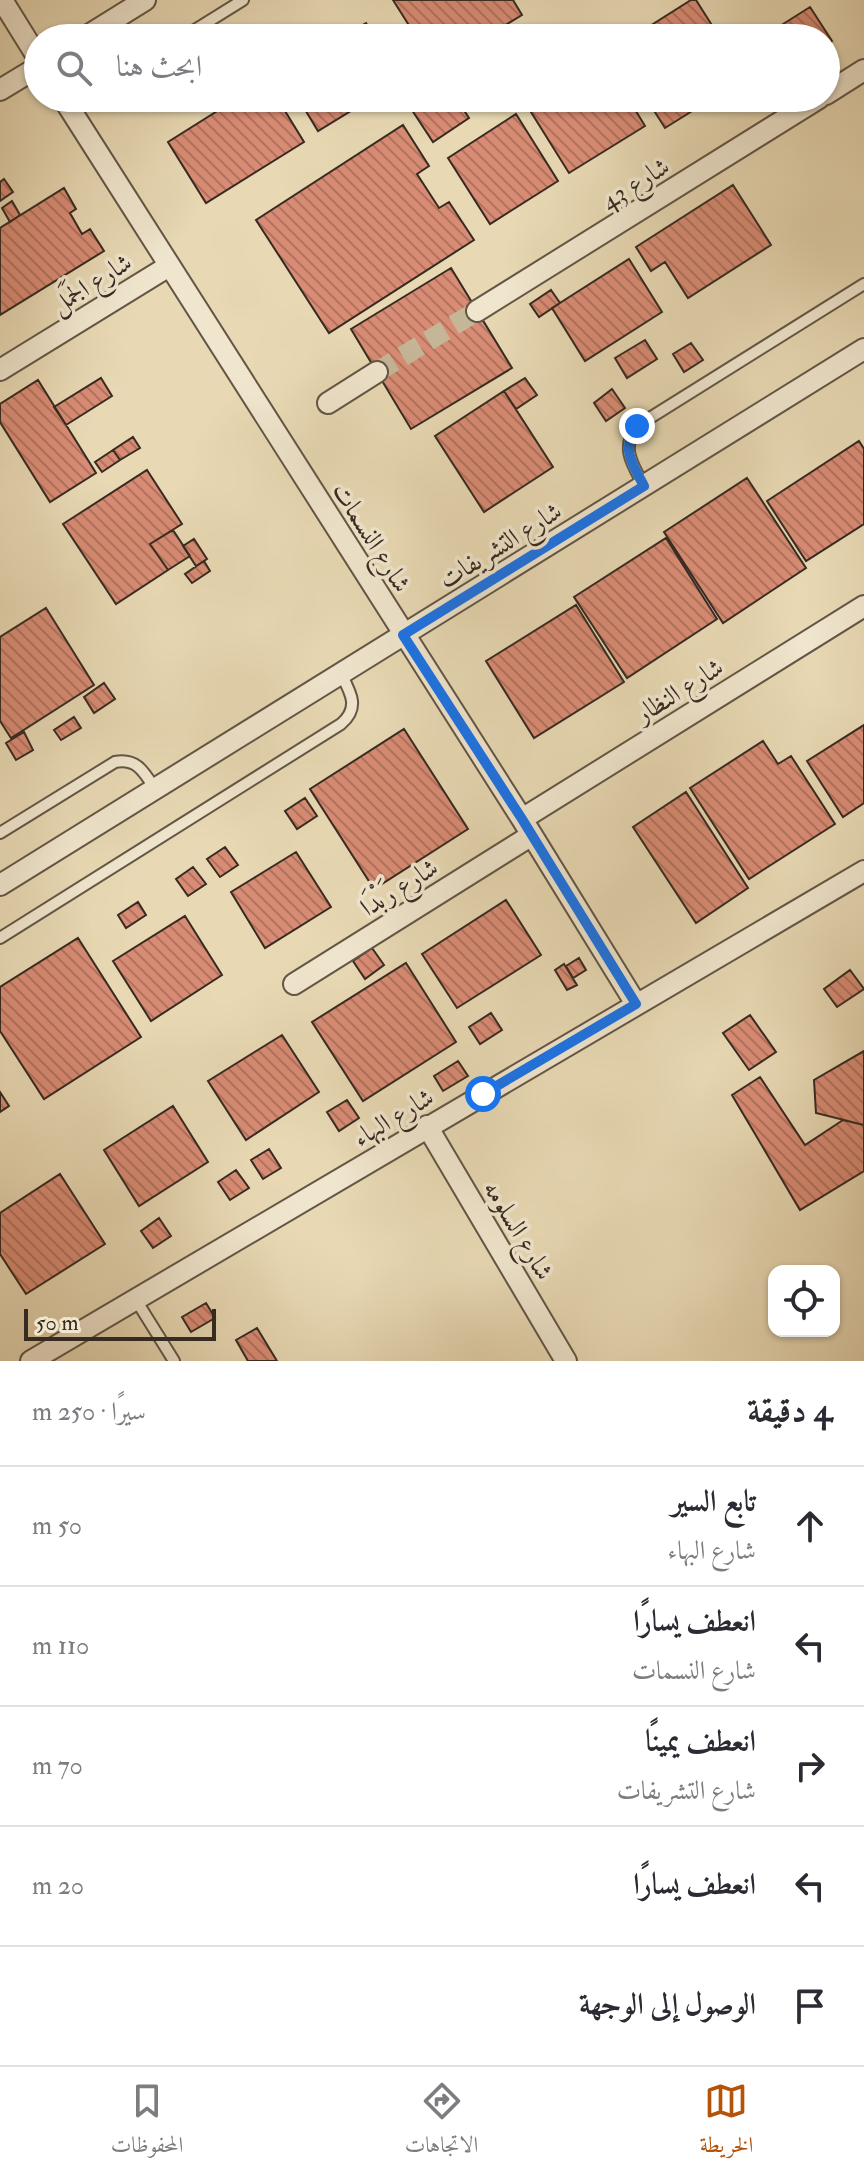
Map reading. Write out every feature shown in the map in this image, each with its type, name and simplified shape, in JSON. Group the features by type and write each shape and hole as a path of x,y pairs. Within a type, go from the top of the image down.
{"street":[{"path":"2,0 24,35"},
{"path":"107,24 145,0"},
{"path":"840,85 864,70"},
{"path":"0,90 24,75"},
{"name":"شارع النسمات","path":"72,112 527,827 636,1004"},
{"name":"شارع 43","path":"477,311 797,112"},
{"name":"شارع الجَمَل","path":"0,370 169,266"},
{"name":"شارع التشريفات","path":"0,885 864,349"},
{"path":"328,403 377,372"},
{"name":"شارع النظار","path":"527,827 864,606"},
{"name":"شارع رَبْدَا","path":"294,984 527,827"},
{"name":"شارع البهاء","path":"31,1361 864,871"},
{"name":"شارع السلومه","path":"427,1126 566,1361"}],"lane":[{"path":"204,24 243,0"},
{"path":"114,20 117,24"},
{"path":"644,486 627,452 631,434 637,426 864,284"},
{"path":"0,938 341,724 351,714 353,701 341,674"},
{"path":"0,833 115,762 137,764 155,789"},
{"path":"136,1300 174,1361"}],"building":[{"path":"393,0 513,0 522,15 507,24 408,24"},
{"path":"691,0 696,0 711,24 653,24"},
{"path":"810,7 821,24 783,24"},
{"path":"216,112 286,112 304,142 206,203 168,142"},
{"path":"306,112 349,112 318,131"},
{"path":"413,112 465,112 469,118 433,142"},
{"path":"531,112 636,112 645,126 569,173"},
{"path":"655,112 691,112 665,128"},
{"path":"516,114 558,181 490,224 448,158"},
{"path":"403,125 429,166 417,174 439,208 449,202 474,240 329,333 256,220"},
{"path":"4,179 13,192 0,201 0,182"},
{"path":"733,185 771,245 688,298 665,262 651,271 636,247"},
{"path":"64,188 76,209 70,213 82,234 90,229 104,251 0,315 0,228"},
{"path":"12,201 20,215 10,222 2,208"},
{"path":"629,259 662,312 585,361 552,308"},
{"path":"451,268 512,368 411,429 351,329"},
{"path":"551,290 560,303 539,317 530,304"},
{"path":"645,340 657,359 627,378 615,358"},
{"path":"691,343 703,360 684,372 673,354"},
{"path":"101,378 112,396 66,425 54,407"},
{"path":"525,378 537,395 516,409 504,391"},
{"path":"38,380 96,473 50,502 0,422 0,404"},
{"path":"612,389 625,408 606,421 594,403"},
{"path":"504,391 553,467 484,512 435,436"},
{"path":"133,437 140,448 120,460 113,450"},
{"path":"859,441 864,449 864,524 806,561 767,501"},
{"path":"113,450 120,460 102,472 95,462"},
{"path":"147,470 182,524 150,544 168,570 116,604 63,524"},
{"path":"747,478 806,568 723,623 664,532"},
{"path":"173,530 190,556 168,570 150,544"},
{"path":"666,538 717,619 627,678 574,597"},
{"path":"194,539 207,559 196,566 183,546"},
{"path":"204,561 210,571 192,583 185,574"},
{"path":"576,605 624,682 534,738 486,661"},
{"path":"46,608 94,685 11,738 0,721 0,637"},
{"path":"104,683 115,699 94,713 84,697"},
{"path":"74,717 81,728 61,740 54,730"},
{"path":"864,725 864,803 843,817 807,761"},
{"path":"404,729 468,829 374,889 310,789"},
{"path":"24,732 33,750 16,760 6,743"},
{"path":"763,741 778,764 791,756 835,824 749,879 690,788"},
{"path":"686,792 748,888 696,923 633,827"},
{"path":"305,798 317,816 297,829 285,811"},
{"path":"225,847 238,865 220,877 207,859"},
{"path":"296,852 331,907 265,948 231,892"},
{"path":"193,867 206,884 188,896 176,879"},
{"path":"506,900 541,955 457,1008 422,954"},
{"path":"138,902 146,915 126,928 118,915"},
{"path":"185,916 222,975 151,1021 113,961"},
{"path":"78,938 141,1037 44,1099 0,1031 0,987"},
{"path":"372,948 384,965 365,979 353,961"},
{"path":"579,958 586,970 573,978 566,966"},
{"path":"406,963 456,1042 363,1101 312,1022"},
{"path":"564,964 577,985 567,990 555,970"},
{"path":"850,970 864,989 837,1007 824,989"},
{"path":"491,1013 502,1030 480,1044 469,1027"},
{"path":"750,1015 776,1052 749,1070 723,1033"},
{"path":"282,1035 319,1092 246,1140 208,1081"},
{"path":"864,1051 864,1125 816,1113 814,1080"},
{"path":"458,1061 468,1076 443,1091 434,1076"},
{"path":"760,1077 805,1145 843,1120 864,1125 864,1171 800,1210 732,1095"},
{"path":"0,1092 9,1106 0,1112"},
{"path":"347,1100 359,1118 339,1131 327,1112"},
{"path":"173,1106 208,1162 139,1206 104,1150"},
{"path":"269,1149 281,1168 263,1179 251,1160"},
{"path":"236,1170 249,1188 230,1200 218,1182"},
{"path":"60,1174 105,1244 26,1294 0,1254 0,1213"},
{"path":"159,1218 171,1236 153,1248 141,1231"},
{"path":"206,1303 215,1318 191,1332 182,1317"},
{"path":"257,1328 277,1361 248,1361 236,1340"}],"tunnel":[{"path":"377,372 477,311"}],"route":[{"path":"483,1094 636,1004 403,635 644,486 627,452 631,434 637,426"}]}
